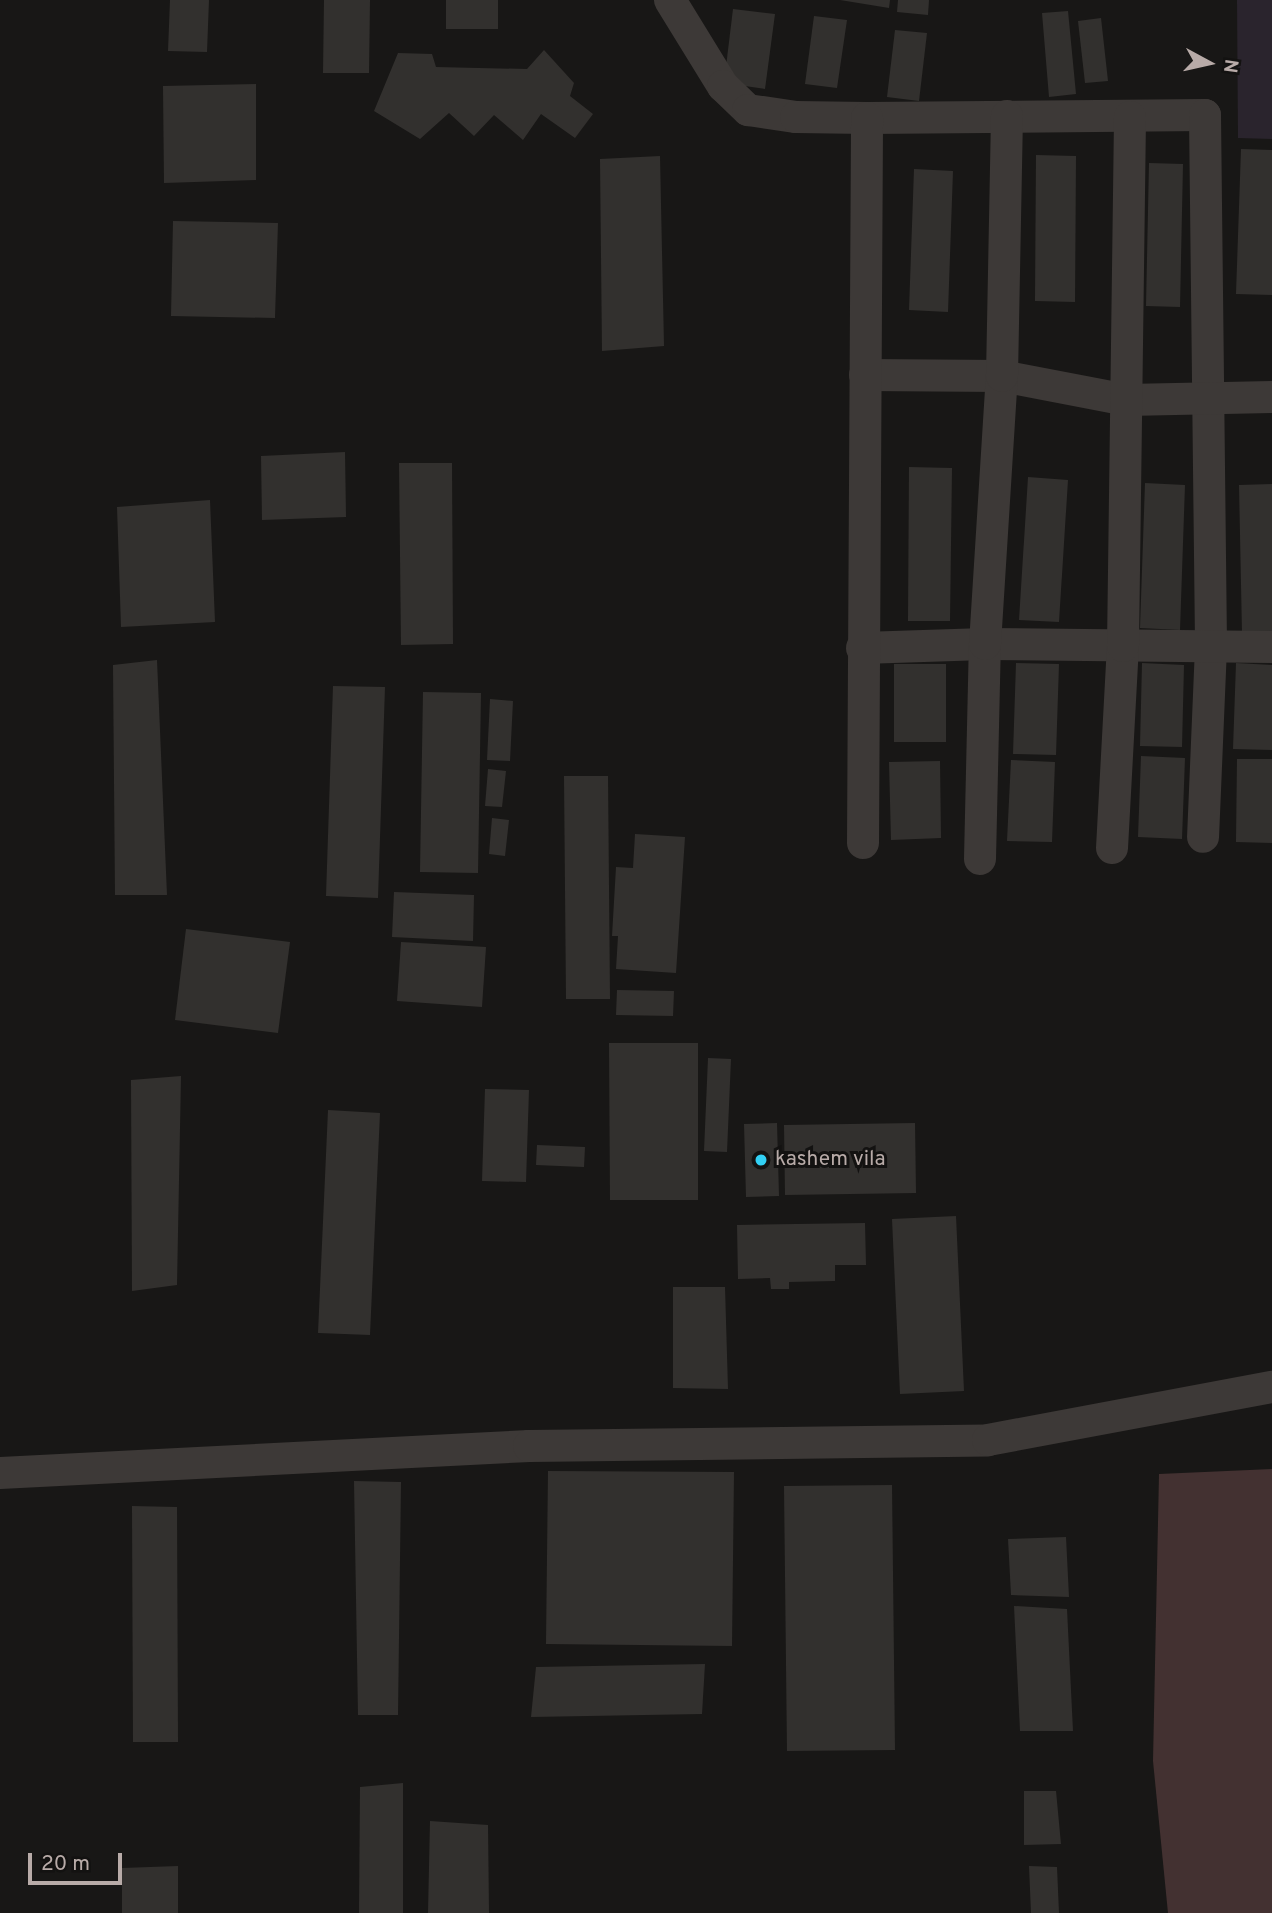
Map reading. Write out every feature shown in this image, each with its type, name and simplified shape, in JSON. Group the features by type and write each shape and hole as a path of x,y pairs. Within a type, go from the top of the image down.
{"street":[{"path":"670,0 723,86 748,110 796,117 867,118 1205,115 1206,401 1211,647 1203,837"},
{"path":"980,859 985,644 1002,376 1007,116"},
{"path":"1112,848 1123,646 1130,117"},
{"path":"863,843 867,118"},
{"path":"865,375 1002,376 1127,400 1206,401 1272,397"},
{"path":"862,648 985,644 1272,647"},
{"path":"0,1473 530,1446 988,1440 1272,1387"}],"shaded area":[{"path":"1237,0 1272,0 1272,139 1238,138"},
{"path":"1272,1469 1272,1913 1168,1913 1153,1761 1159,1474"}],"building":[{"path":"170,0 209,0 207,52 168,51"},
{"path":"324,0 370,0 369,73 323,73"},
{"path":"446,0 498,0 498,29 446,29"},
{"path":"840,0 890,0 889,8"},
{"path":"898,0 929,0 928,15 897,12"},
{"path":"733,9 775,14 765,89 724,83"},
{"path":"1068,11 1076,94 1049,97 1042,13"},
{"path":"814,16 847,20 837,88 805,84"},
{"path":"1101,18 1108,81 1085,83 1078,21"},
{"path":"895,30 927,33 919,101 887,97"},
{"path":"544,50 574,83 570,96 593,114 575,138 541,114 523,140 494,115 474,136 449,113 420,139 374,111 398,53 432,54 436,67 527,69"},
{"path":"256,84 256,180 164,183 163,86"},
{"path":"1241,149 1272,150 1272,295 1236,294"},
{"path":"1036,155 1076,156 1075,302 1035,301"},
{"path":"660,156 664,346 602,351 600,159"},
{"path":"1149,163 1183,164 1180,307 1146,306"},
{"path":"914,169 953,171 948,312 909,310"},
{"path":"173,221 278,223 275,318 171,316"},
{"path":"345,452 346,517 262,520 261,456"},
{"path":"399,463 452,463 453,644 401,645"},
{"path":"909,467 952,468 950,621 908,621"},
{"path":"1028,477 1068,480 1059,622 1019,620"},
{"path":"1145,483 1185,485 1180,630 1140,628"},
{"path":"1272,484 1272,632 1242,633 1239,485"},
{"path":"210,500 215,622 121,627 117,507"},
{"path":"157,660 167,895 115,895 113,665"},
{"path":"1016,663 1059,664 1056,755 1013,754"},
{"path":"1142,663 1184,665 1182,747 1140,746"},
{"path":"1236,663 1272,665 1272,750 1233,749"},
{"path":"894,664 946,664 946,742 894,742"},
{"path":"333,686 385,687 378,898 326,896"},
{"path":"423,692 481,693 478,873 420,872"},
{"path":"490,699 513,701 510,761 487,760"},
{"path":"1141,756 1185,758 1182,839 1138,837"},
{"path":"1237,759 1272,759 1272,843 1236,842"},
{"path":"1011,760 1055,762 1052,842 1007,841"},
{"path":"940,761 941,838 891,840 889,762"},
{"path":"488,769 506,771 502,807 485,806"},
{"path":"564,776 608,776 610,999 566,999"},
{"path":"492,818 509,820 505,856 489,854"},
{"path":"635,834 685,837 676,973 616,969 618,936 612,936 616,867 633,868"},
{"path":"394,892 474,895 473,941 392,937"},
{"path":"186,929 290,942 278,1033 175,1020"},
{"path":"401,942 486,947 482,1007 397,1001"},
{"path":"617,990 674,991 673,1016 616,1015"},
{"path":"609,1043 698,1043 698,1200 610,1200"},
{"path":"708,1058 731,1059 727,1152 704,1151"},
{"path":"181,1076 177,1285 132,1291 131,1080"},
{"path":"485,1089 529,1090 526,1182 482,1181"},
{"path":"328,1110 380,1113 370,1335 318,1333"},
{"name":"kashem vila","path":"777,1123 779,1196 746,1197 744,1124"},
{"path":"915,1123 916,1193 785,1195 784,1125"},
{"path":"537,1145 585,1147 584,1167 536,1165"},
{"path":"956,1216 964,1391 900,1394 892,1219"},
{"path":"865,1223 866,1265 835,1265 835,1281 789,1282 789,1289 771,1289 770,1278 738,1279 737,1225"},
{"path":"673,1287 725,1287 728,1389 673,1388"},
{"path":"548,1471 734,1472 732,1646 546,1644"},
{"path":"354,1481 401,1482 398,1715 358,1715"},
{"path":"892,1485 895,1750 787,1751 784,1486"},
{"path":"132,1506 177,1507 178,1742 133,1742"},
{"path":"1066,1537 1069,1597 1011,1595 1008,1539"},
{"path":"1014,1606 1067,1609 1073,1731 1020,1731"},
{"path":"705,1664 702,1714 531,1717 536,1667"},
{"path":"403,1783 403,1913 359,1913 360,1787"},
{"path":"1024,1791 1056,1791 1061,1844 1024,1845"},
{"path":"430,1821 488,1825 489,1913 428,1913"},
{"path":"178,1866 178,1913 122,1913 122,1868"},
{"path":"1029,1866 1057,1867 1059,1913 1031,1913"}],"place":[{"name":"kashem vila","path":"761,1160"}]}
